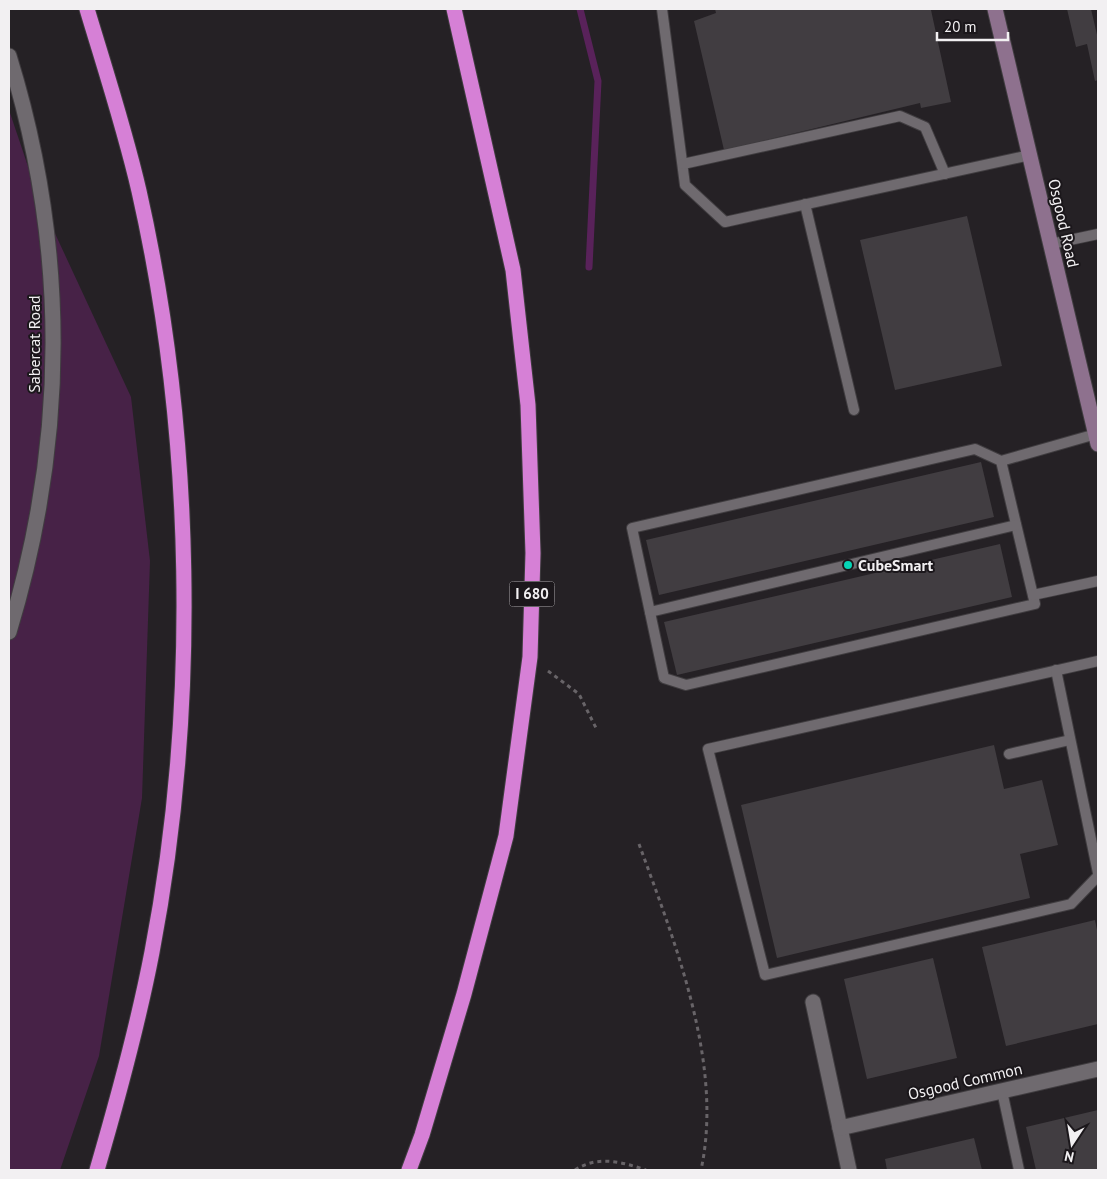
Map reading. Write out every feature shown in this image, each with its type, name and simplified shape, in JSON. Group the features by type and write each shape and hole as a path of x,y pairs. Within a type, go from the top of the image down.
{"highway":[{"path":"87,9 139,191 164,324 178,450 184,585 181,710 170,832 154,942 126,1069 97,1170"},
{"name":"I 680","path":"409,1170 422,1135 464,994 506,836 530,657 533,553 528,405 513,270 454,9"}],"main road":[{"name":"Osgood Road","path":"995,9 1097,439"}],"street":[{"name":"Sabercat Road","path":"9,56 36,156 49,243 54,326 52,413 39,509 19,598 9,632"},
{"path":"813,1002 849,1170"},
{"name":"Osgood Common","path":"840,1128 1098,1070"}],"lane":[{"path":"662,9 685,185 725,222 1030,155"},
{"path":"683,164 900,116 926,127 944,174"},
{"path":"805,204 854,410"},
{"path":"1051,244 1098,234"},
{"path":"1097,439 1001,461 975,449 632,528 664,678 686,685 1034,600 1098,581"},
{"path":"1001,461 1034,600"},
{"path":"650,612 1016,525"},
{"path":"1056,670 1098,874 1071,904 765,975 708,749 1056,670 1098,661"},
{"path":"1009,754 1070,740"},
{"path":"1002,1091 1019,1170"}],"path":[{"path":"530,657 579,694 596,728"},
{"path":"639,844 683,967 702,1059 707,1110 706,1148 701,1170"},
{"path":"576,1170 582,1166 602,1160 624,1162 646,1170"}],"shaded area":[{"path":"9,110 39,199 131,397 150,561 142,798 99,1056 60,1170 9,1170"}],"building":[{"path":"715,9 931,10 951,102 921,108 920,103 724,150 694,21 716,13"},
{"path":"1067,9 1091,9 1098,39 1098,80 1095,81 1087,44 1076,47"},
{"path":"967,216 1002,366 895,390 860,240"},
{"path":"981,462 994,517 659,595 646,540"},
{"path":"1000,544 1012,597 677,675 664,622"},
{"path":"994,745 1004,789 1042,780 1058,845 1020,854 1030,898 777,958 741,805"},
{"path":"1095,920 1098,935 1098,1024 1006,1046 982,947"},
{"path":"933,958 957,1058 867,1079 844,979"},
{"path":"1098,1110 1098,1170 1036,1170 1026,1127"},
{"path":"974,1138 982,1170 887,1170 885,1159"}],"waterway":[{"path":"580,9 598,81 589,267"}],"place":[{"name":"CubeSmart","path":"848,565"}]}
